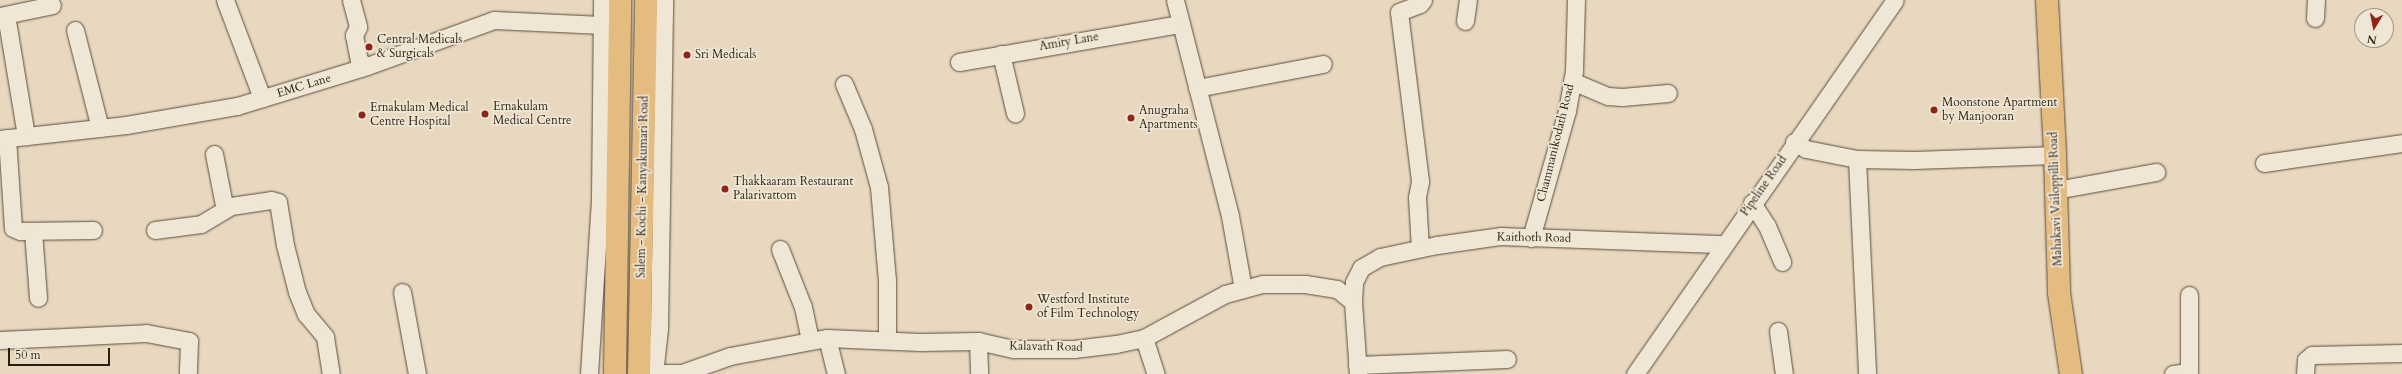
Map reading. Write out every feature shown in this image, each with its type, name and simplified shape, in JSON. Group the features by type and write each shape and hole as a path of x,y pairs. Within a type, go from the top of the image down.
{"main road":[{"name":"Salem - Kochi - Kanyakumari Road","path":"615,374 620,0"},
{"name":"Salem - Kochi - Kanyakumari Road","path":"646,0 645,40 649,374"},
{"name":"Mahakavi Vailoppilli Road","path":"2047,0 2055,155 2058,294 2071,374"},
{"path":"620,38 645,40"}],"street":[{"path":"225,0 262,98"},
{"path":"351,0 358,27 354,34 359,61 367,66"},
{"path":"588,374 600,198 602,0"},
{"path":"649,374 659,329 664,0"},
{"path":"1175,0 1179,24 1230,216 1243,289"},
{"path":"1420,248 1417,197 1420,180 1399,12 1420,4 1423,0"},
{"path":"1465,21 1468,0"},
{"name":"Chammanikodath Road","path":"1531,238 1567,111 1572,81 1576,0"},
{"name":"Pipeline Road","path":"1635,374 1723,244 1895,0"},
{"path":"2315,18 2316,0"},
{"path":"26,136 3,15 52,5"},
{"name":"EMC Lane","path":"4,139 100,128 206,112 262,98 367,66 494,20 602,25"},
{"name":"Amity Lane","path":"959,62 1179,24"},
{"path":"75,30 100,128"},
{"path":"1001,54 1015,113"},
{"path":"1197,88 1323,64"},
{"path":"1572,81 1608,96 1622,97 1668,93"},
{"path":"844,84 863,129 879,187 887,280 888,340"},
{"path":"4,139 13,228 20,231 93,230"},
{"path":"1794,142 1806,149 1857,159 1914,160 2055,155"},
{"path":"2264,163 2402,143"},
{"path":"214,154 224,205 231,206 271,200 278,202 285,245 297,292 306,314 325,337 331,374"},
{"path":"1857,159 1867,374"},
{"path":"2056,190 2156,172"},
{"path":"1752,203 1767,226 1782,262"},
{"path":"155,230 201,224 231,206"},
{"path":"33,231 38,298"},
{"name":"Kaithoth Road","path":"1353,302 1354,282 1361,268 1380,257 1420,248 1501,236 1723,244"},
{"path":"780,249 803,307 810,340"},
{"name":"Kalavath Road","path":"649,374 682,373 730,356 827,338 978,341 1014,349 1074,350 1144,338 1225,294 1263,284 1305,284 1337,289 1353,302"},
{"path":"402,292 417,374"},
{"path":"2173,374 2189,372 2189,294"},
{"path":"1353,302 1358,369 1507,358"},
{"path":"1778,331 1784,374"},
{"path":"0,340 146,333 189,340 188,374"},
{"path":"827,338 836,374"},
{"path":"1144,338 1156,374"},
{"path":"978,341 979,374"},
{"path":"2305,374 2306,360 2312,355 2402,353"}],"place":[{"name":"Central Medicals & Surgicals","path":"369,47"},
{"name":"Sri Medicals","path":"687,55"},
{"name":"Moonstone Apartment by Manjooran","path":"1934,110"},
{"name":"Ernakulam Medical Centre","path":"485,114"},
{"name":"Ernakulam Medical Centre Hospital","path":"362,115"},
{"name":"Anugraha Apartments","path":"1131,118"},
{"name":"Thakkaaram Restaurant Palarivattom","path":"725,189"},
{"name":"Westford Institute of Film Technology","path":"1029,307"}]}
